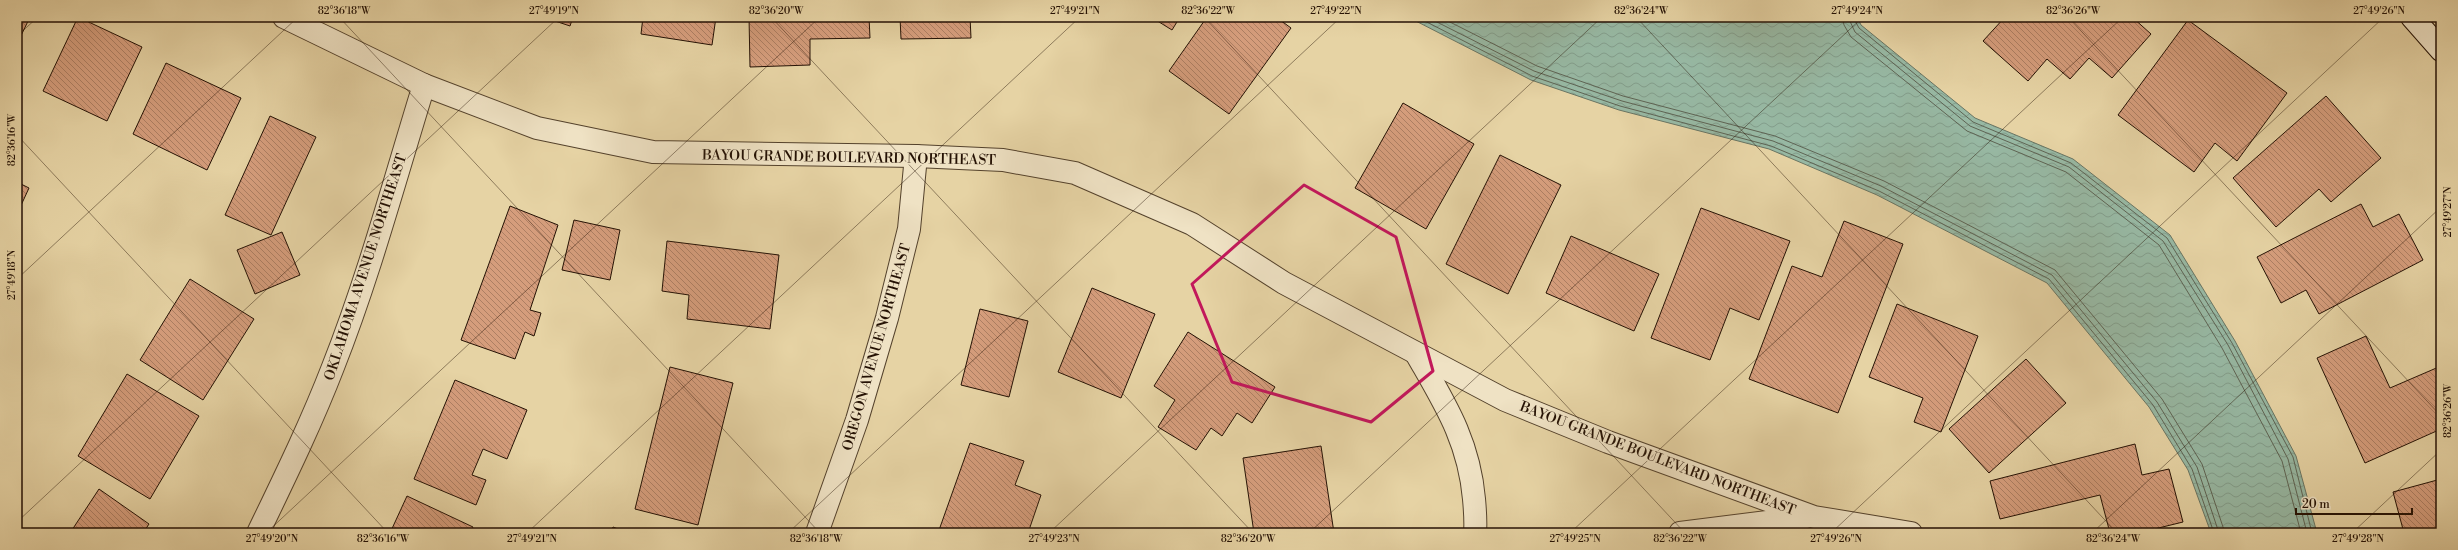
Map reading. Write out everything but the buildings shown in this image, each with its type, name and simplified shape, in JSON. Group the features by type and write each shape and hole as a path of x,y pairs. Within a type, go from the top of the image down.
{"street":[{"name":"BAYOU GRANDE BOULEVARD NORTHEAST","path":"284,17 424,85 537,128 653,152 916,156 1003,160 1075,173 1192,224 1284,283 1504,400 1608,442 1814,517 1911,533"},
{"path":"2412,17 2441,50"},
{"name":"OKLAHOMA AVENUE NORTHEAST","path":"258,533 288,472 333,367 369,264 424,85"},
{"name":"OREGON AVENUE NORTHEAST","path":"817,533 857,420 887,318 909,229 916,156"},
{"path":"1417,355 1450,412 1464,444 1472,483 1474,533"},
{"name":"BAYOU GRANDE BOULEVARD NORTHEAST","path":"1680,533 1814,517"}],"highlighted area":[{"path":"1304,185 1396,237 1433,371 1371,422 1232,382 1192,284"}],"water":[{"path":"1408,17 1857,17 1861,25 1975,118 2073,159 2170,235 2235,341 2296,456 2317,533 2211,533 2188,470 2149,407 2047,283 1877,195 1769,149 1619,110 1531,80"}]}
